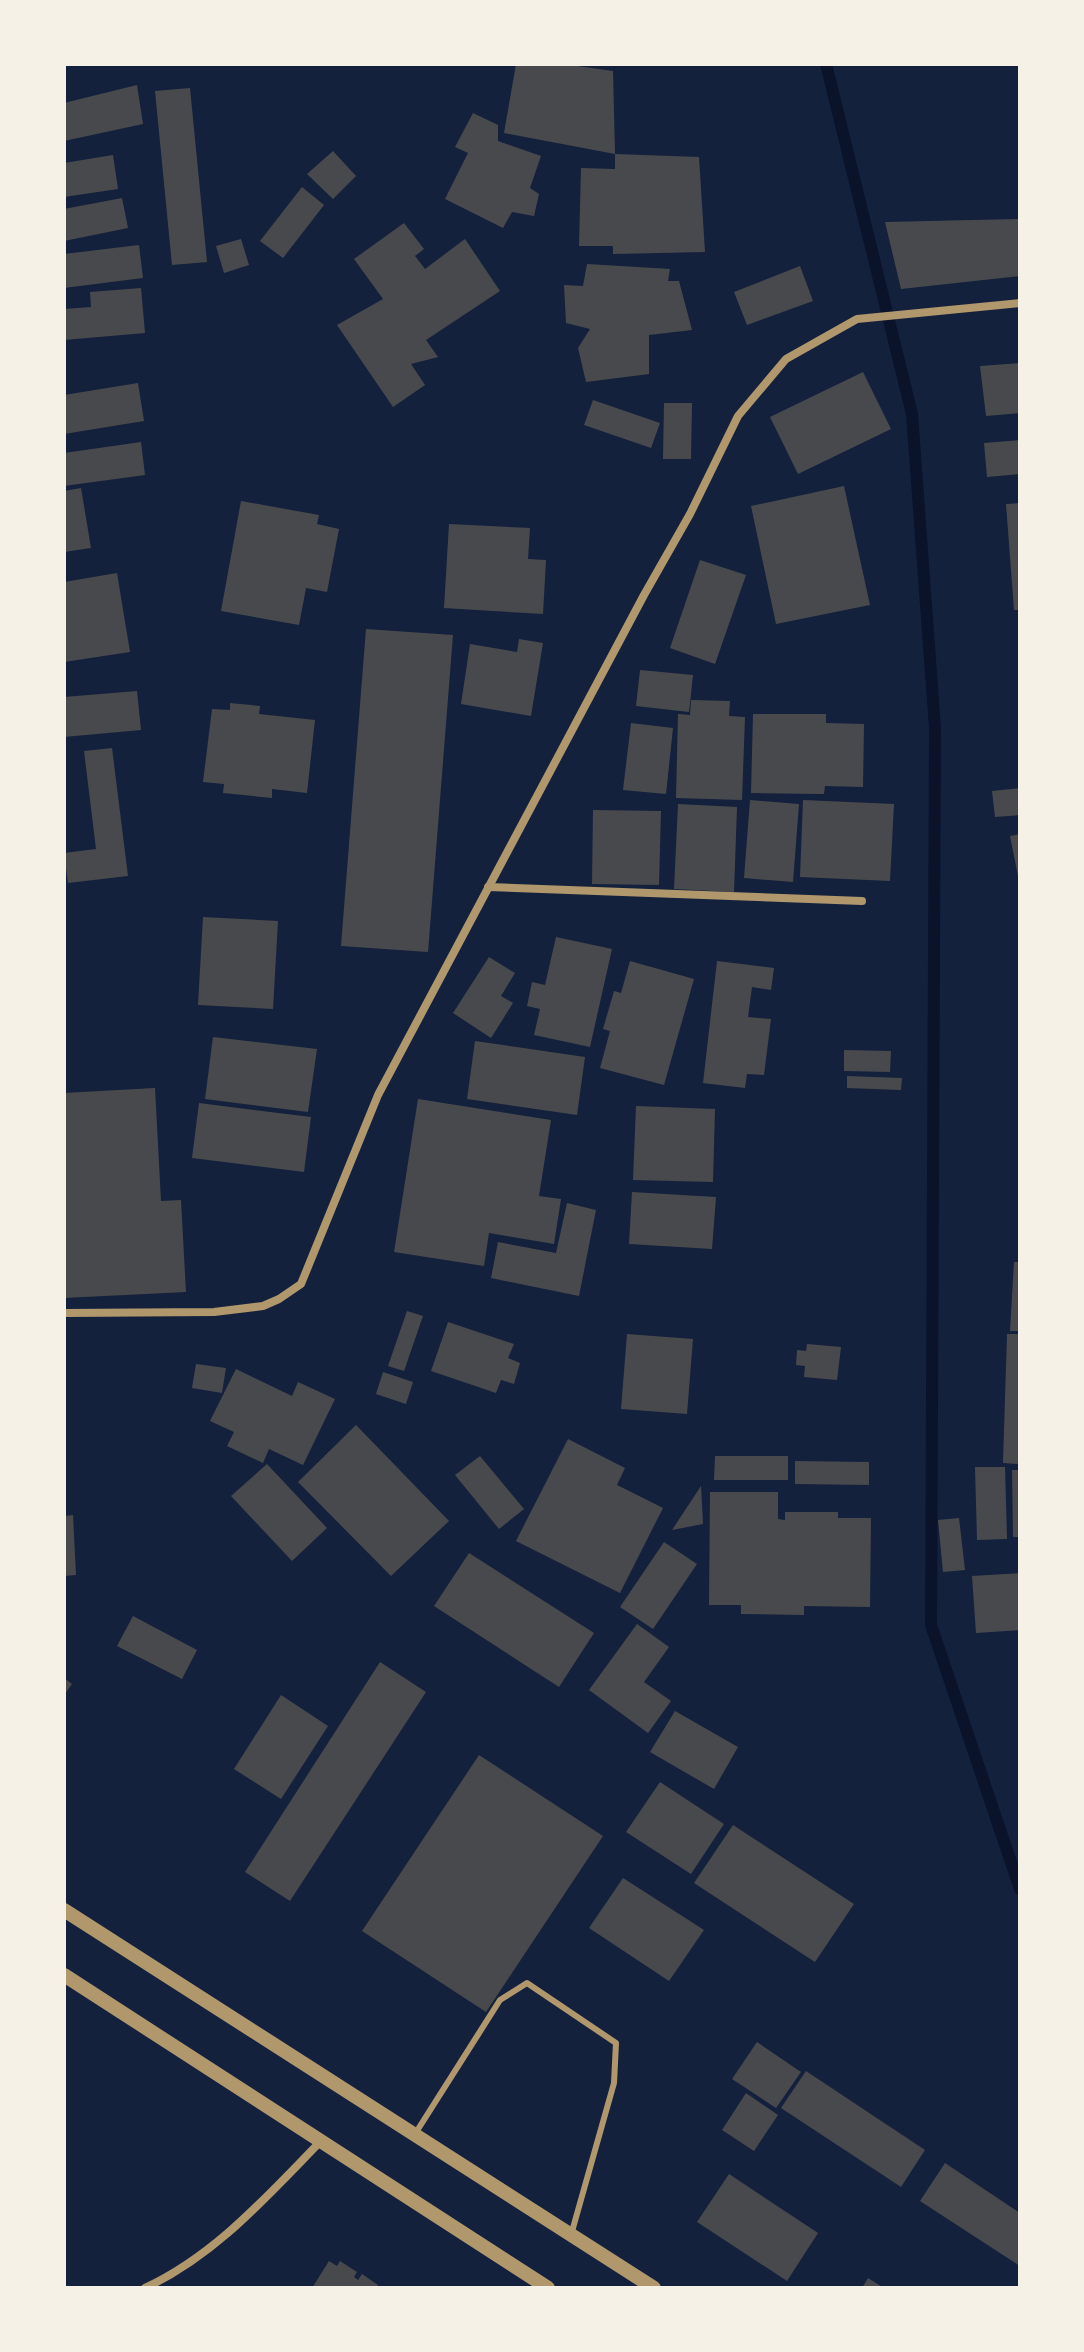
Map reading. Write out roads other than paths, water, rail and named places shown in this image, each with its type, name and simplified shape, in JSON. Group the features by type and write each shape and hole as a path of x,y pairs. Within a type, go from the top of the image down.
{"street":[{"path":"64,1313 214,1312 263,1306 301,1284 378,1095 690,514 738,416 786,359 857,319 1020,303"},
{"path":"488,887 862,901"},
{"path":"64,1910 654,2288"},
{"path":"64,1975 548,2288"},
{"path":"145,2288 204,2254 249,2215 321,2141"}],"lane":[{"path":"414,2135 500,2000 527,1983 616,2043 614,2083 571,2235"}],"waterway":[{"path":"826,64 912,414 935,728 931,1625 1020,1889"}]}
